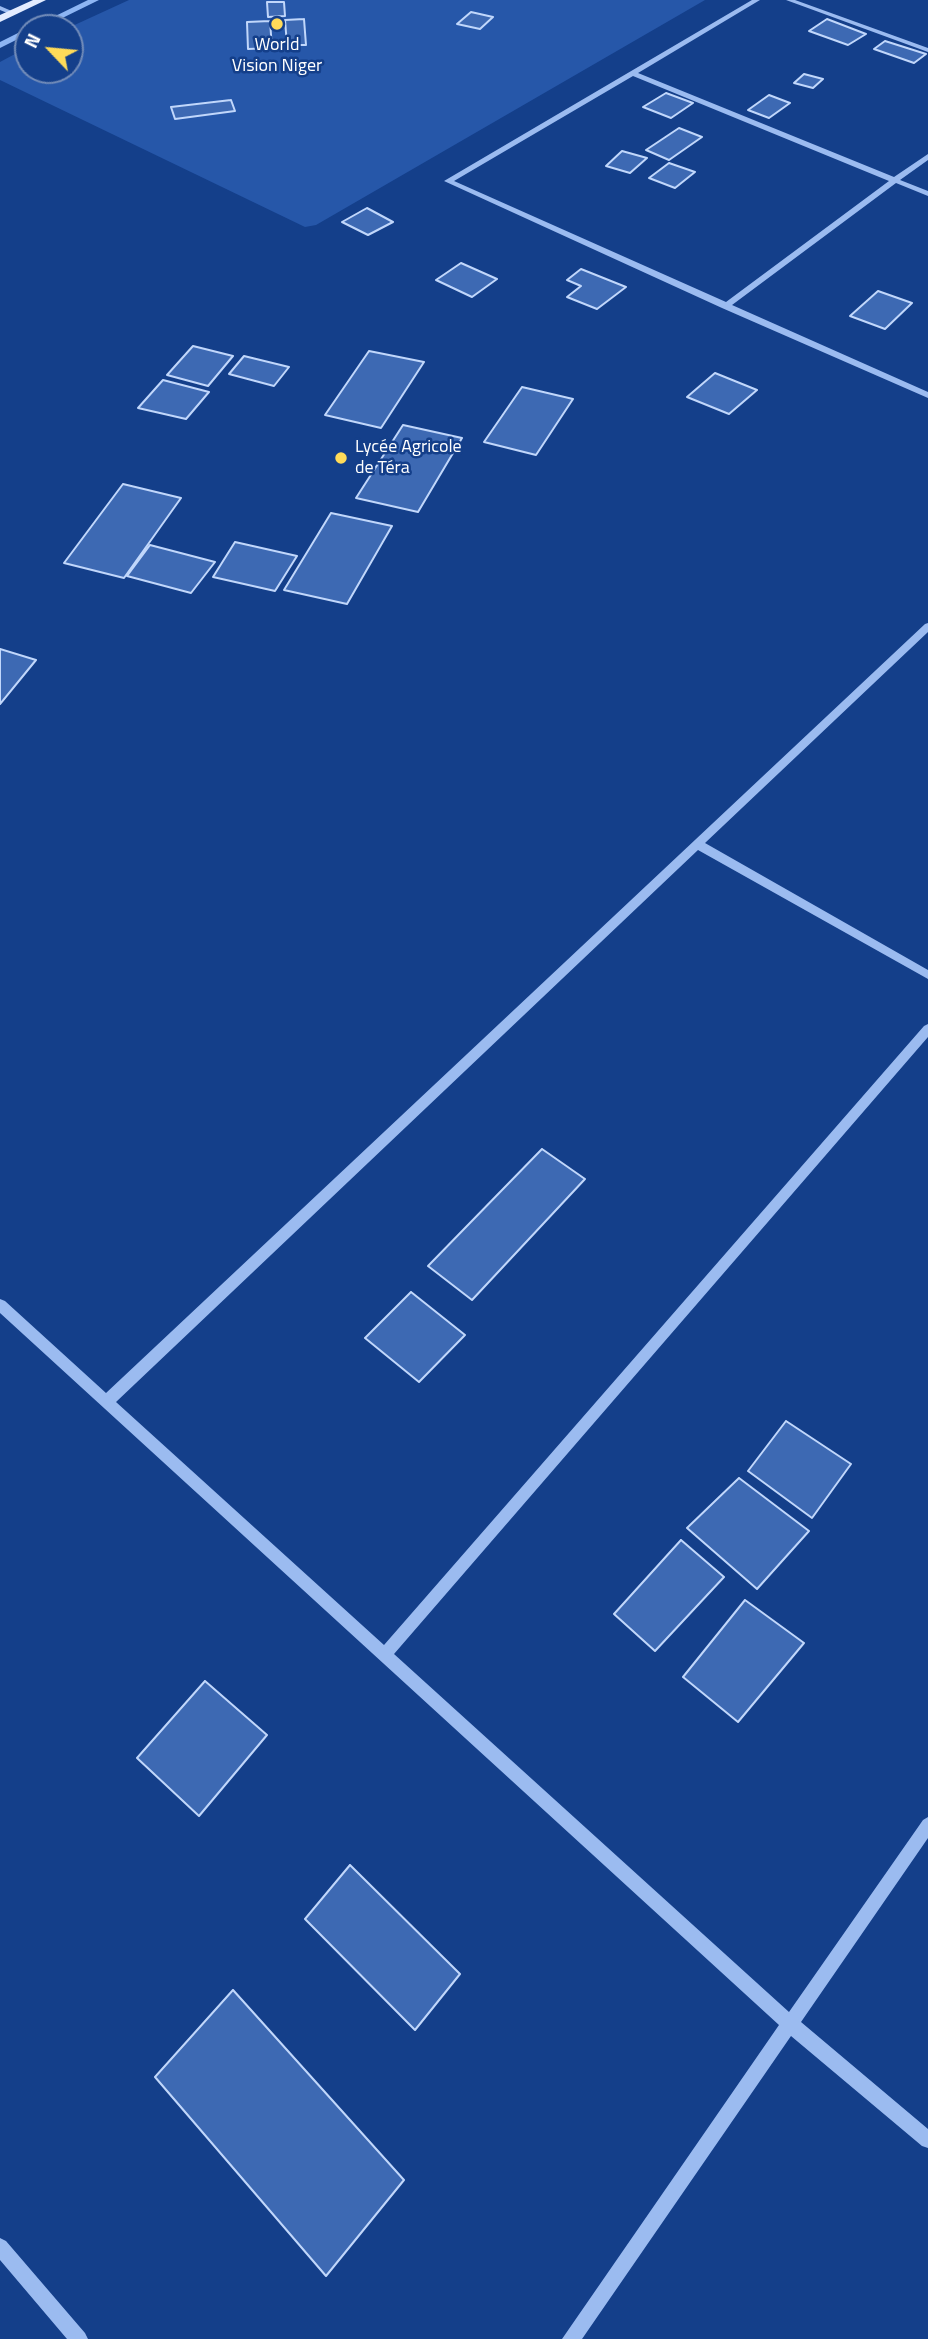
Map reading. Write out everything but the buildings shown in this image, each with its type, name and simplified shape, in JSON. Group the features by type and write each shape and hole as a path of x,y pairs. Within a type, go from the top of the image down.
{"main road":[{"path":"0,19 41,0"}],"street":[{"path":"757,0 448,181 928,395"},
{"path":"789,0 928,50"},
{"path":"0,8 12,13"},
{"path":"632,74 928,194"},
{"path":"725,306 928,156"},
{"path":"106,1402 928,626"},
{"path":"697,844 928,975"},
{"path":"384,1655 928,1029"},
{"path":"0,1305 790,2024 928,2140"},
{"path":"571,2339 928,1825"},
{"path":"0,2247 79,2339"}],"shaded area":[{"path":"129,0 705,0 316,225 305,227 0,80 0,62 14,54 14,84 84,84 84,21"}],"waterway":[{"path":"65,14 95,0"},
{"path":"0,45 14,38"}],"place":[{"name":"World Vision Niger","path":"277,24"},
{"name":"Lycée Agricole de Téra","path":"341,458"}]}
